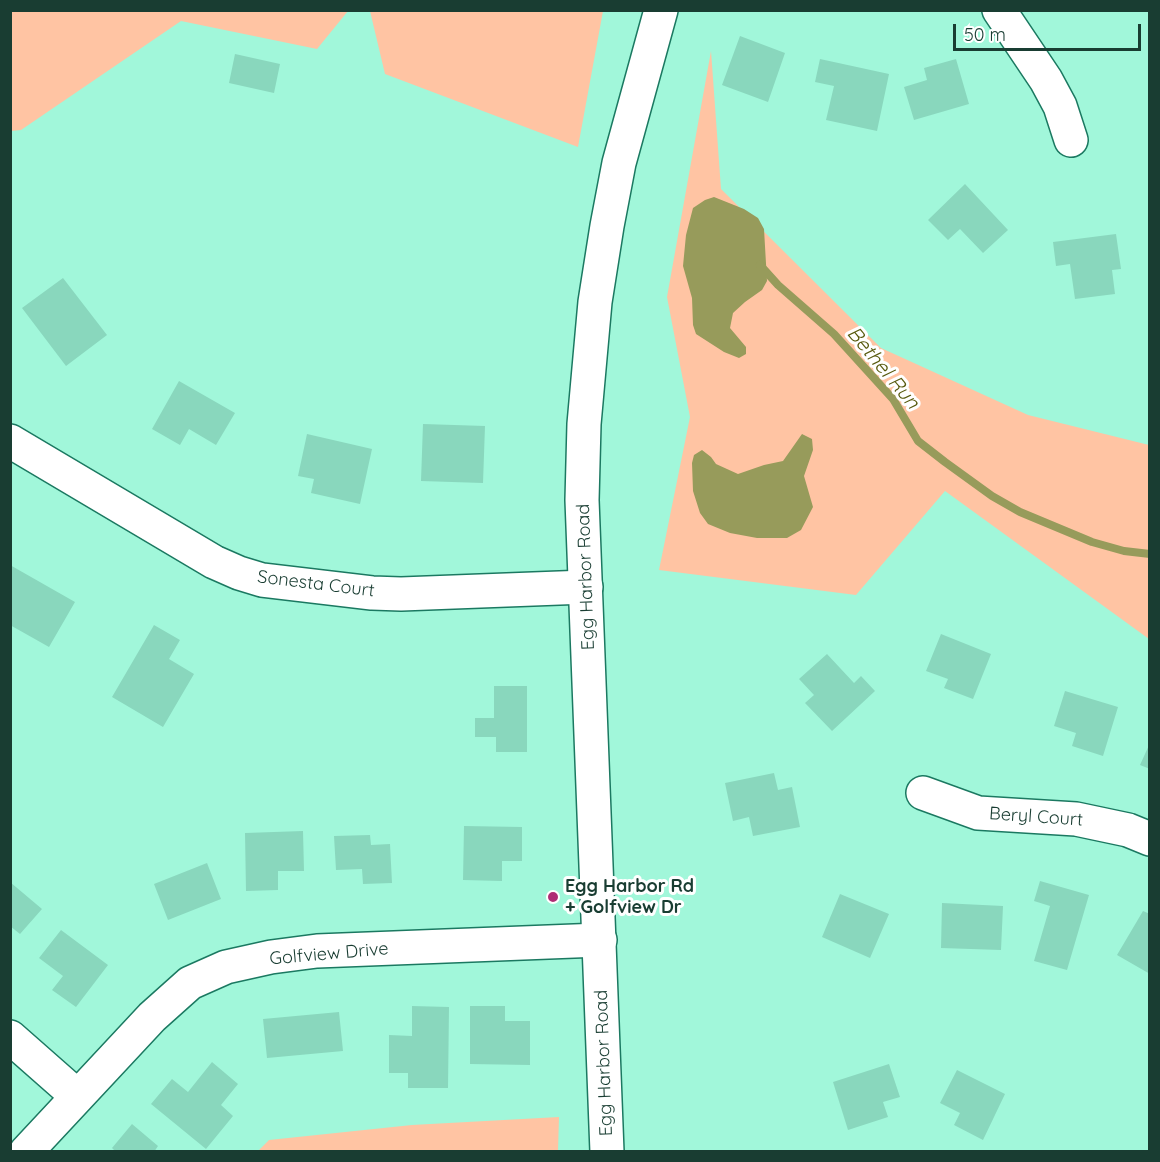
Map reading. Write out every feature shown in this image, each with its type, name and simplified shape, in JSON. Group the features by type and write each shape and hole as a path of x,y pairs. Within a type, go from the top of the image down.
{"street":[{"name":"Egg Harbor Road","path":"606,1152 600,940 582,500 583,467 595,302 619,163 661,10"},
{"path":"999,10 1046,80 1060,106 1071,140"},
{"name":"Sonesta Court","path":"10,441 214,562 262,580 391,593 586,586"},
{"name":"Beryl Court","path":"923,793 978,813 1076,819 1119,828 1149,839"},
{"name":"Golfview Drive","path":"26,1152 152,1017 190,983 226,967 271,957 317,951 600,940"},
{"path":"10,1037 77,1096"}],"shaded area":[{"path":"11,10 348,11 317,49 181,21 21,130 11,131"},
{"path":"370,11 603,11 578,147 385,74"},
{"path":"711,51 721,189 881,348 1028,415 1149,445 1149,639 945,491 856,595 659,570 690,417 667,297"},
{"path":"714,197 744,209 758,218 764,229 767,281 762,290 733,313 730,328 746,347 746,354 739,358 724,352 696,334 693,325 692,298 683,266 686,235 693,208"},
{"path":"802,434 812,439 813,450 804,476 813,507 801,530 787,538 757,538 730,533 708,524 700,513 693,491 694,455 702,450 716,464 738,474 783,461"},
{"path":"559,1117 558,1151 258,1151 269,1140 412,1125"}],"building":[{"path":"740,36 785,53 768,102 722,85"},
{"path":"235,54 280,64 274,93 229,83"},
{"path":"820,59 889,74 877,131 826,120 834,86 815,82"},
{"path":"956,59 969,104 914,120 904,87 927,80 924,68"},
{"path":"965,184 1008,230 983,253 960,229 948,240 928,220"},
{"path":"1116,234 1121,269 1112,270 1115,294 1075,299 1070,264 1056,266 1053,242"},
{"path":"63,278 107,335 66,366 22,308"},
{"path":"179,381 235,413 216,445 189,429 180,445 152,429"},
{"path":"423,424 485,426 483,483 421,481"},
{"path":"307,434 372,449 360,504 311,493 314,479 298,476"},
{"path":"10,565 75,602 49,647 10,625"},
{"path":"154,625 180,640 169,659 194,674 163,727 112,697"},
{"path":"941,634 991,654 973,699 944,688 948,679 926,671"},
{"path":"827,654 854,683 861,676 875,691 832,731 805,703 814,695 799,679"},
{"path":"494,686 527,686 527,752 496,752 496,737 475,737 475,718 494,718"},
{"path":"1065,691 1118,707 1103,756 1072,746 1076,733 1054,726"},
{"path":"1150,743 1150,769 1140,765"},
{"path":"774,773 778,790 792,787 800,827 753,836 749,817 733,821 725,783"},
{"path":"464,826 522,827 522,861 502,861 502,881 463,880"},
{"path":"303,831 304,871 278,871 278,890 246,891 245,833"},
{"path":"370,835 371,845 390,844 392,883 363,884 362,869 336,870 334,836"},
{"path":"207,863 221,899 168,920 154,884"},
{"path":"1040,881 1089,895 1067,970 1034,961 1050,906 1034,901"},
{"path":"10,882 42,909 20,934 10,926"},
{"path":"840,894 889,914 870,958 822,937"},
{"path":"942,903 1003,906 1001,950 941,948"},
{"path":"1143,911 1150,914 1150,974 1117,955"},
{"path":"61,930 108,965 76,1007 52,990 63,976 39,958"},
{"path":"412,1006 449,1007 448,1088 408,1088 408,1073 389,1073 389,1035 412,1036"},
{"path":"470,1006 505,1006 505,1021 530,1021 530,1065 470,1064"},
{"path":"339,1012 343,1051 267,1058 263,1019"},
{"path":"212,1062 238,1084 221,1105 233,1116 206,1149 151,1104 172,1079 188,1092"},
{"path":"889,1064 900,1097 883,1102 888,1117 848,1130 833,1082"},
{"path":"957,1070 1005,1094 983,1140 954,1125 960,1113 940,1103"},
{"path":"132,1124 158,1146 154,1152 116,1152 112,1148"}],"waterway":[{"name":"Bethel Run","path":"760,265 778,285 834,334 893,399 918,441 945,462 992,496 1020,512 1092,542 1124,551 1150,554"}],"place":[{"name":"Egg Harbor Rd + Golfview Dr","path":"553,897"}]}
